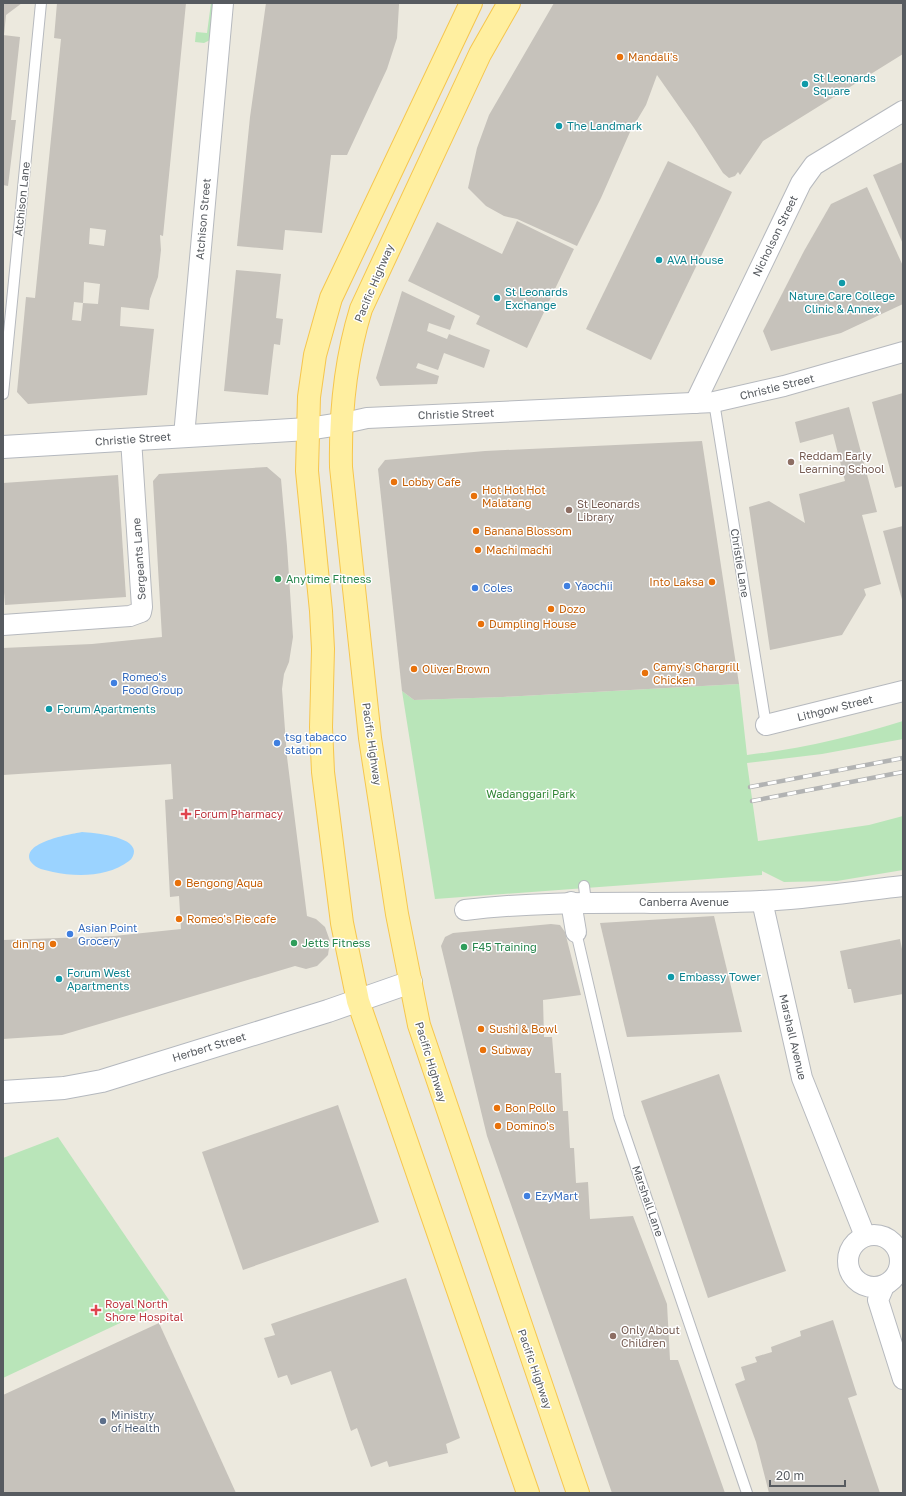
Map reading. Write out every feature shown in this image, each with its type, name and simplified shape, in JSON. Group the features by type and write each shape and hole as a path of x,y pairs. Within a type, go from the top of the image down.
{"main road":[{"path":"470,3 331,298 315,355 309,396 307,471 322,642 321,727 323,772 342,923 358,1000 528,1493"},
{"name":"Pacific Highway","path":"509,3 480,54 361,309 353,334 344,381 340,424 341,467 370,738 397,914 419,1025 432,1069 578,1493"}],"street":[{"name":"Atchison Street","path":"184,436 223,3"},
{"name":"Nicholson Street","path":"705,403 801,183 814,166 903,111"},
{"name":"Christie Street","path":"3,447 308,429 367,418 705,403 784,386 903,352"},
{"name":"Sergeants Lane","path":"3,625 130,616 141,612 142,607 131,439"},
{"name":"Lithgow Street","path":"766,725 903,690"},
{"name":"Canberra Avenue","path":"465,910 580,897 762,901 903,886"},
{"name":"Marshall Lane","path":"576,932 580,897"},
{"name":"Marshall Avenue","path":"762,901 802,1078 865,1236"},
{"name":"Herbert Street","path":"3,1092 64,1088 102,1081 411,982"},
{"path":"884,1286 867,1287 860,1284 849,1270 848,1262 852,1246 865,1236 883,1236 890,1240 896,1246 902,1263 894,1278 884,1286 878,1300 903,1379"}],"lane":[{"name":"Atchison Lane","path":"3,394 41,3"},
{"name":"Christie Lane","path":"705,403 766,725"},
{"name":"Marshall Lane","path":"576,932 619,1117 747,1493"}],"green space":[{"path":"211,3 216,3 212,39 204,43 195,42 196,32 207,33"},
{"name":"Wadanggari Park","path":"739,684 747,755 826,742 903,721 903,739 822,754 747,763 758,841 869,825 903,816 903,870 837,881 784,882 762,871 762,875 435,899 402,691 414,700 503,697"},
{"path":"58,1137 169,1300 3,1378 3,1158"}],"water":[{"path":"82,832 112,836 127,842 132,846 134,851 133,857 121,866 112,870 102,873 82,875 62,874 47,871 38,868 31,862 29,855 32,849 39,844 58,837"}],"building":[{"path":"3,3 22,3 6,15 4,35"},
{"path":"57,3 186,3 163,236 160,235 161,250 158,277 150,299 149,310 121,307 120,326 154,329 147,395 28,404 17,392 26,297 35,298 61,39 54,38","holes":["90,228 106,230 104,246 89,244","84,282 100,284 98,304 83,303","74,302 83,303 81,321 72,320"]},
{"path":"266,3 399,3 397,38 387,69 347,155 331,155 322,233 285,230 283,250 237,246 250,117"},
{"name":"The Landmark","path":"554,3 903,3 903,54 763,141 740,175 738,172 735,176 729,178 723,173 657,75 646,105 630,132 601,198 577,246 517,219 504,216 486,206 468,188 477,148 489,115"},
{"path":"3,35 20,37 11,120 16,120 8,186 3,185"},
{"name":"AVA House","path":"668,161 732,192 651,360 586,329"},
{"path":"903,162 903,244 873,175"},
{"path":"867,187 903,266 903,304 841,333 771,351 763,331 804,251 831,204"},
{"name":"St Leonards Exchange","path":"517,221 574,249 527,348 476,324 480,316 408,281 437,222 502,254"},
{"path":"236,270 281,274 276,318 283,319 280,345 274,344 268,395 224,391"},
{"path":"402,291 455,316 450,330 429,323 427,331 447,339 449,334 490,350 484,368 444,353 438,370 418,363 416,368 439,376 437,384 380,386 376,378"},
{"path":"903,393 903,486 895,488 872,402"},
{"path":"849,407 877,512 862,515 881,584 864,589 866,595 842,635 770,650 749,507 769,501 805,523 799,494 845,481 833,434 800,443 795,422"},
{"path":"702,441 739,684 503,697 414,700 402,691 378,469 385,460 485,451"},
{"path":"267,467 281,479 287,546 293,637 289,662 284,674 282,689 287,757 307,916 316,919 325,927 330,941 328,955 317,966 306,969 295,966 62,1035 3,1039 3,940 114,936 181,929 179,896 170,897 165,800 173,799 171,764 3,775 3,648 92,644 162,637 153,481 159,474"},
{"path":"118,475 126,597 5,605 3,579 3,483"},
{"path":"903,526 903,603 883,531"},
{"name":"Embassy Tower","path":"714,916 742,1032 627,1037 600,923"},
{"path":"551,924 560,925 565,932 581,995 543,1000 544,1037 552,1037 555,1073 561,1073 563,1111 568,1111 570,1148 574,1148 576,1183 588,1182 590,1219 633,1216 667,1304 670,1360 678,1360 725,1493 612,1493 487,1136 441,946 445,937 453,933"},
{"path":"900,939 903,954 903,994 854,1003 851,989 848,989 840,951"},
{"path":"719,1074 786,1271 708,1298 641,1101"},
{"path":"338,1105 379,1222 243,1270 202,1152"},
{"path":"406,1278 460,1438 446,1444 448,1453 389,1467 387,1461 371,1467 357,1428 351,1431 331,1371 291,1385 287,1375 278,1378 264,1338 275,1335 271,1324"},
{"path":"833,1320 857,1395 848,1398 880,1493 769,1493 756,1442 735,1384 745,1380 741,1367 757,1362 755,1357 772,1352 771,1347 801,1336 800,1331"},
{"name":"Ministry of Health","path":"159,1323 236,1493 3,1493 3,1395"}],"railway":[{"path":"750,787 903,758"},
{"path":"752,801 903,772"}],"place":[{"name":"Mandali's","path":"620,57"},
{"name":"St Leonards Square","path":"805,84"},
{"name":"The Landmark","path":"559,126"},
{"name":"AVA House","path":"659,260"},
{"name":"Nature Care College Clinic & Annex","path":"842,283"},
{"name":"St Leonards Exchange","path":"497,298"},
{"name":"Reddam Early Learning School","path":"791,462"},
{"name":"Lobby Cafe","path":"394,482"},
{"name":"Hot Hot Hot Malatang","path":"474,496"},
{"name":"St Leonards Library","path":"569,510"},
{"name":"Banana Blossom","path":"476,531"},
{"name":"Machi machi","path":"478,550"},
{"name":"Anytime Fitness","path":"278,579"},
{"name":"Into Laksa","path":"712,582"},
{"name":"Yaochii","path":"567,586"},
{"name":"Coles","path":"475,588"},
{"name":"Dozo","path":"551,609"},
{"name":"Dumpling House","path":"481,624"},
{"name":"Oliver Brown","path":"414,669"},
{"name":"Camy's Chargrill Chicken","path":"645,673"},
{"name":"Romeo's Food Group","path":"114,683"},
{"name":"Forum Apartments","path":"49,709"},
{"name":"tsg tabacco station","path":"277,743"},
{"name":"Forum Pharmacy","path":"186,814"},
{"name":"Bengong Aqua","path":"178,883"},
{"name":"Romeo's Pie cafe","path":"179,919"},
{"name":"Asian Point Grocery","path":"70,934"},
{"name":"Jetts Fitness","path":"294,943"},
{"name":"din ng","path":"53,944"},
{"name":"F45 Training","path":"464,947"},
{"name":"Embassy Tower","path":"671,977"},
{"name":"Forum West Apartments","path":"59,979"},
{"name":"Sushi & Bowl","path":"481,1029"},
{"name":"Subway","path":"483,1050"},
{"name":"Bon Pollo","path":"497,1108"},
{"name":"Domino's","path":"498,1126"},
{"name":"EzyMart","path":"527,1196"},
{"name":"Royal North Shore Hospital","path":"96,1310"},
{"name":"Only About Children","path":"613,1336"},
{"name":"Ministry of Health","path":"103,1421"}]}
